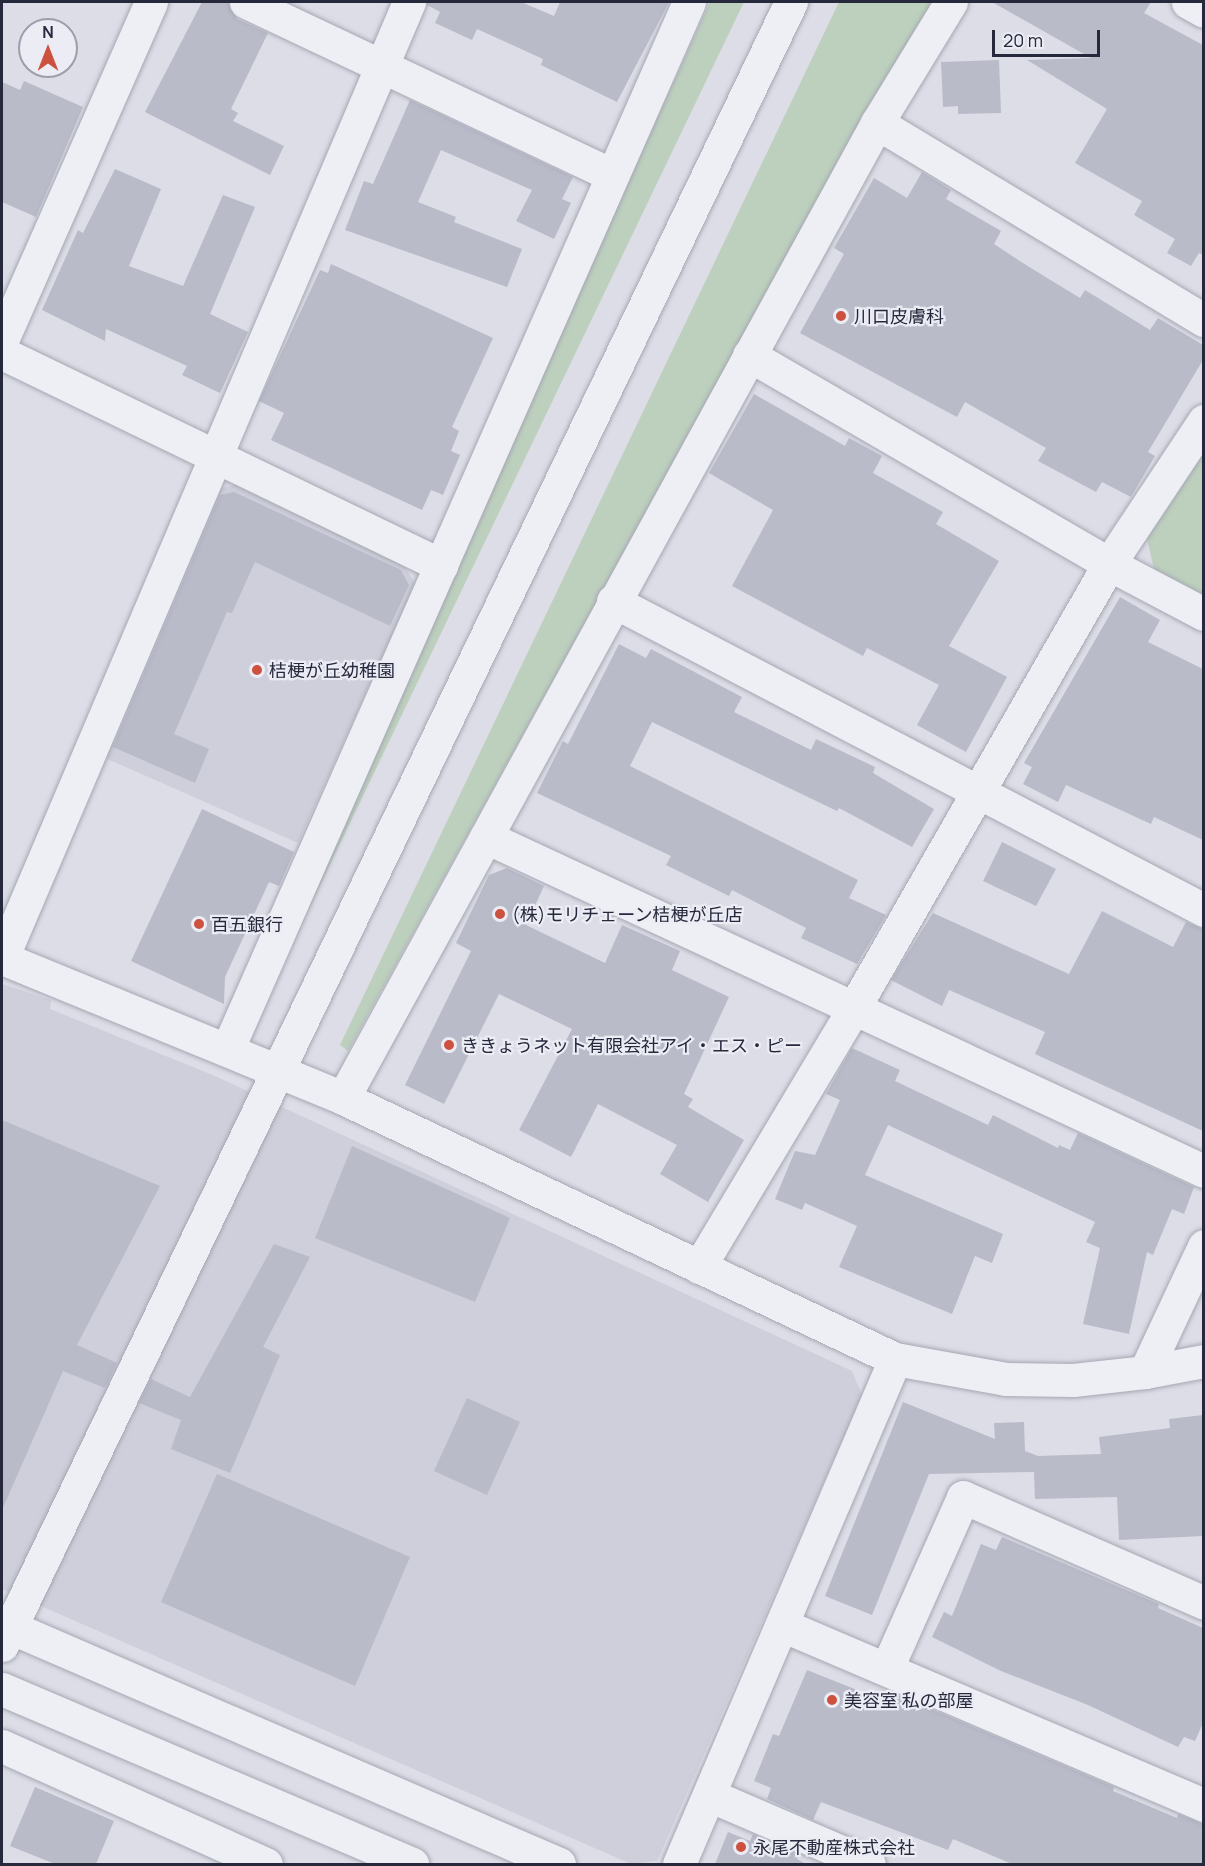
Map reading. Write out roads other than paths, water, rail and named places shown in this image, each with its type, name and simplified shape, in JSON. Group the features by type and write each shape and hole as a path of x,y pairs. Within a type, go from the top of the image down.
{"street":[{"path":"2,340 151,2"},
{"path":"246,2 612,175"},
{"path":"409,2 213,456 2,958 228,1048 343,1098 895,1359 1006,1379 1073,1380 1145,1372 1203,1361"},
{"path":"228,1048 689,2"},
{"path":"559,1864 6,1636 790,2"},
{"path":"343,1098 613,601 877,123 951,2"},
{"path":"1188,2 1203,11"},
{"path":"877,123 1203,320"},
{"path":"2,353 441,566"},
{"path":"749,355 1108,564 1203,614"},
{"path":"699,1267 852,1011 1108,564 1203,421"},
{"path":"613,601 1203,910"},
{"path":"486,837 852,1011 1203,1172"},
{"path":"1145,1372 1203,1246"},
{"path":"679,1864 895,1359"},
{"path":"887,1668 963,1497 1200,1598"},
{"path":"782,1625 1203,1805"},
{"path":"2,1689 412,1864"},
{"path":"2,1746 266,1864"},
{"path":"709,1795 869,1864"}],"place":[{"name":"川口皮膚科","path":"841,316"},
{"name":"桔梗が丘幼稚園","path":"257,670"},
{"name":"(株)モリチェーン桔梗が丘店","path":"500,914"},
{"name":"百五銀行","path":"199,924"},
{"name":"ききょうネット有限会社アイ・エス・ピー","path":"449,1045"},
{"name":"美容室 私の部屋","path":"832,1700"},
{"name":"永尾不動産株式会社","path":"741,1847"}]}
